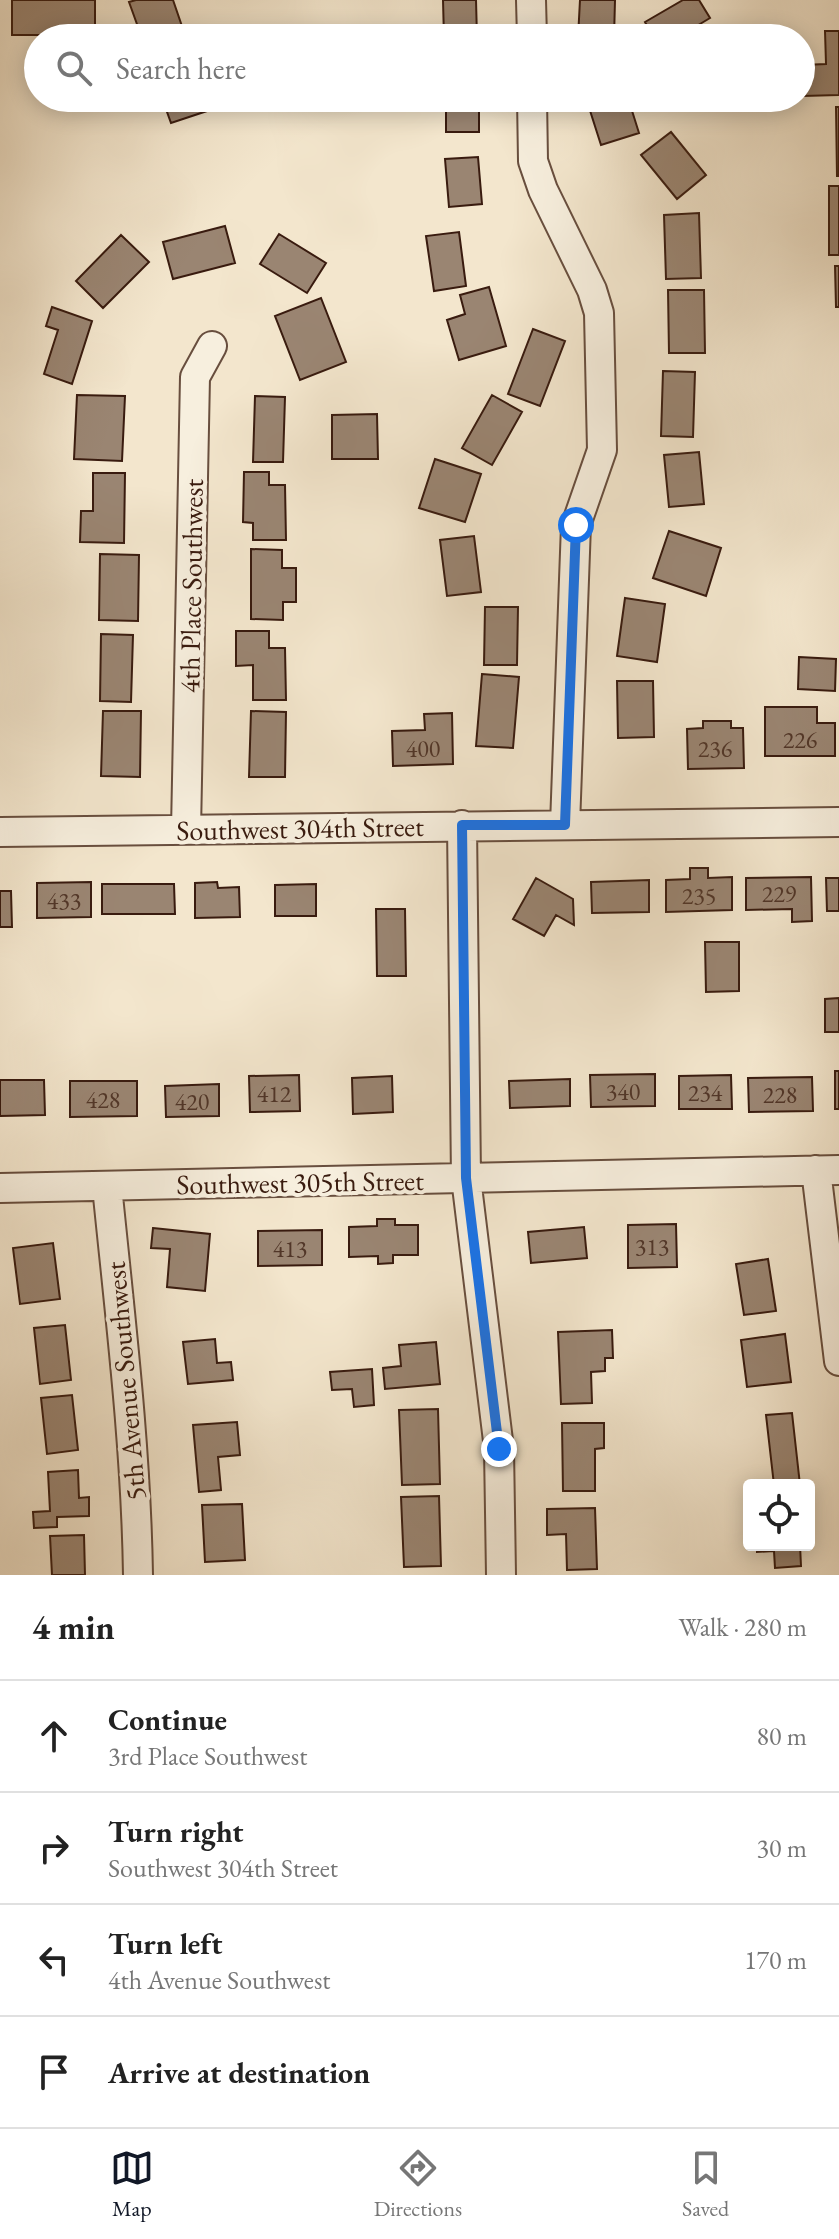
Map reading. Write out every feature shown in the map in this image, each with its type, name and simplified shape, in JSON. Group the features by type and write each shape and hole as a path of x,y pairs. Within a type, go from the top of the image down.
{"street":[{"path":"531,0 532,24"},
{"path":"532,112 533,161 543,190 592,290 599,313 602,450 576,525 565,825"},
{"name":"4th Place Southwest","path":"186,830 195,377 212,346"},
{"name":"Southwest 304th Street","path":"0,832 839,822"},
{"path":"462,825 466,1178 499,1449 501,1575"},
{"path":"827,1170 839,1361"},
{"name":"Southwest 305th Street","path":"0,1188 827,1170"},
{"name":"5th Avenue Southwest","path":"107,1186 127,1384 138,1575"}],"building":[{"path":"12,0 95,0 95,24 24,24 24,35 12,35"},
{"path":"173,0 181,24 137,24 129,2"},
{"path":"443,0 476,0 477,24 444,24"},
{"path":"580,0 615,0 614,24 579,24"},
{"path":"683,0 699,0 710,18 700,24 645,22"},
{"path":"825,31 839,31 839,95 815,96 815,64 826,64"},
{"path":"836,107 839,107 839,176 837,176"},
{"path":"167,112 204,112 171,123"},
{"path":"446,112 479,112 479,132 446,132"},
{"path":"590,112 632,112 639,133 601,145"},
{"path":"671,132 706,175 677,199 641,155"},
{"path":"478,157 482,204 449,207 445,159"},
{"path":"829,186 839,186 839,255 829,255"},
{"path":"699,213 701,278 666,279 664,215"},
{"path":"225,226 235,263 173,279 163,242"},
{"path":"459,232 466,286 434,291 426,236"},
{"path":"279,234 326,263 307,293 260,264"},
{"path":"121,235 149,262 103,308 76,281"},
{"path":"835,266 839,266 839,307 836,307"},
{"path":"489,287 506,346 459,360 447,320 465,314 460,295"},
{"path":"668,290 704,290 705,353 669,353"},
{"path":"321,298 346,362 300,380 275,316"},
{"path":"52,307 92,321 72,384 44,374 58,330 46,326"},
{"path":"533,329 565,341 540,406 508,394"},
{"path":"663,371 695,372 693,437 661,436"},
{"path":"77,395 125,396 122,461 74,459"},
{"path":"492,395 522,412 492,465 462,448"},
{"path":"255,396 285,397 283,462 253,462"},
{"path":"377,414 378,459 332,459 332,415"},
{"path":"699,452 704,504 669,507 664,455"},
{"path":"435,459 481,474 465,522 419,508"},
{"path":"244,472 269,472 269,485 285,485 286,540 253,540 253,523 243,522"},
{"path":"93,473 125,473 124,543 80,542 81,511 93,511"},
{"path":"669,531 721,548 706,596 653,578"},
{"path":"474,536 481,592 447,596 440,540"},
{"path":"251,549 282,550 282,568 296,568 296,602 283,602 283,620 251,619"},
{"path":"100,554 139,555 138,621 99,620"},
{"path":"625,598 665,604 657,662 617,656"},
{"path":"485,607 518,607 517,665 484,665"},
{"path":"236,631 269,631 269,648 285,648 286,700 253,700 253,665 236,666"},
{"path":"101,634 133,635 131,702 100,701"},
{"path":"799,657 836,659 835,691 798,689"},
{"path":"482,674 519,677 513,748 476,746"},
{"path":"617,681 653,681 654,737 618,738"},
{"path":"765,707 817,707 817,723 835,723 835,756 765,756"},
{"path":"103,711 141,711 140,777 101,776"},
{"path":"251,711 286,712 285,777 249,777"},
{"path":"452,713 453,764 393,766 392,731 425,730 424,714"},
{"path":"703,721 731,721 731,728 743,728 744,768 688,769 687,729 703,728"},
{"path":"690,868 708,868 708,878 732,877 732,910 666,912 666,880 690,879"},
{"path":"811,877 812,921 792,922 792,909 746,910 746,878"},
{"path":"536,878 573,899 574,925 556,915 544,936 513,919"},
{"path":"826,878 839,878 839,911 827,911"},
{"path":"649,880 649,912 592,913 591,882"},
{"path":"91,882 91,917 37,918 37,883"},
{"path":"217,882 218,888 239,887 240,917 195,918 195,883"},
{"path":"102,884 174,884 175,914 102,914"},
{"path":"316,884 316,916 275,916 275,885"},
{"path":"0,891 11,891 12,927 0,927"},
{"path":"376,909 405,909 406,976 377,976"},
{"path":"705,942 739,942 739,991 706,992"},
{"path":"839,998 839,1032 825,1032 825,999"},
{"path":"835,1071 839,1071 839,1109 835,1109"},
{"path":"655,1074 655,1106 591,1107 590,1075"},
{"path":"299,1075 300,1111 250,1112 249,1076"},
{"path":"731,1075 732,1109 679,1109 679,1076"},
{"path":"392,1076 393,1112 353,1114 352,1078"},
{"path":"812,1077 813,1111 749,1112 748,1078"},
{"path":"570,1079 570,1106 510,1108 509,1081"},
{"path":"0,1080 44,1080 45,1115 0,1116"},
{"path":"70,1081 137,1081 137,1116 70,1117"},
{"path":"219,1084 219,1116 166,1117 165,1086"},
{"path":"377,1219 395,1219 395,1225 418,1225 418,1255 393,1255 393,1263 378,1264 378,1256 349,1257 349,1227 377,1226"},
{"path":"676,1224 677,1267 628,1268 628,1225"},
{"path":"584,1227 587,1258 531,1263 528,1232"},
{"path":"153,1228 210,1234 205,1291 167,1287 170,1249 151,1248"},
{"path":"322,1230 322,1265 258,1266 258,1231"},
{"path":"53,1243 60,1299 20,1304 13,1248"},
{"path":"768,1259 776,1311 744,1315 736,1264"},
{"path":"65,1325 71,1380 40,1384 34,1328"},
{"path":"612,1330 613,1358 605,1358 605,1371 591,1372 592,1403 561,1404 558,1332"},
{"path":"785,1334 791,1382 747,1387 741,1340"},
{"path":"215,1339 217,1363 231,1362 233,1380 188,1384 183,1342"},
{"path":"436,1342 440,1384 385,1389 383,1368 401,1366 399,1345"},
{"path":"372,1369 374,1405 354,1407 352,1389 332,1390 330,1372"},
{"path":"72,1395 78,1450 47,1454 41,1398"},
{"path":"438,1409 440,1484 402,1485 399,1410"},
{"path":"792,1413 799,1479 773,1479 766,1415"},
{"path":"237,1422 240,1455 218,1457 221,1490 199,1492 193,1425"},
{"path":"562,1423 604,1423 604,1448 595,1449 595,1491 563,1491"},
{"path":"78,1470 79,1498 89,1497 89,1516 57,1517 57,1527 34,1528 33,1512 50,1511 48,1472"},
{"path":"439,1496 441,1566 404,1567 401,1497"},
{"path":"242,1504 245,1560 205,1562 202,1505"},
{"path":"595,1508 597,1569 567,1570 566,1534 547,1535 547,1509"},
{"path":"84,1535 85,1575 52,1575 50,1536"},
{"path":"774,1551 800,1551 801,1566 775,1568"}],"route":[{"path":"499,1449 466,1178 462,825 565,825 576,525"}]}
